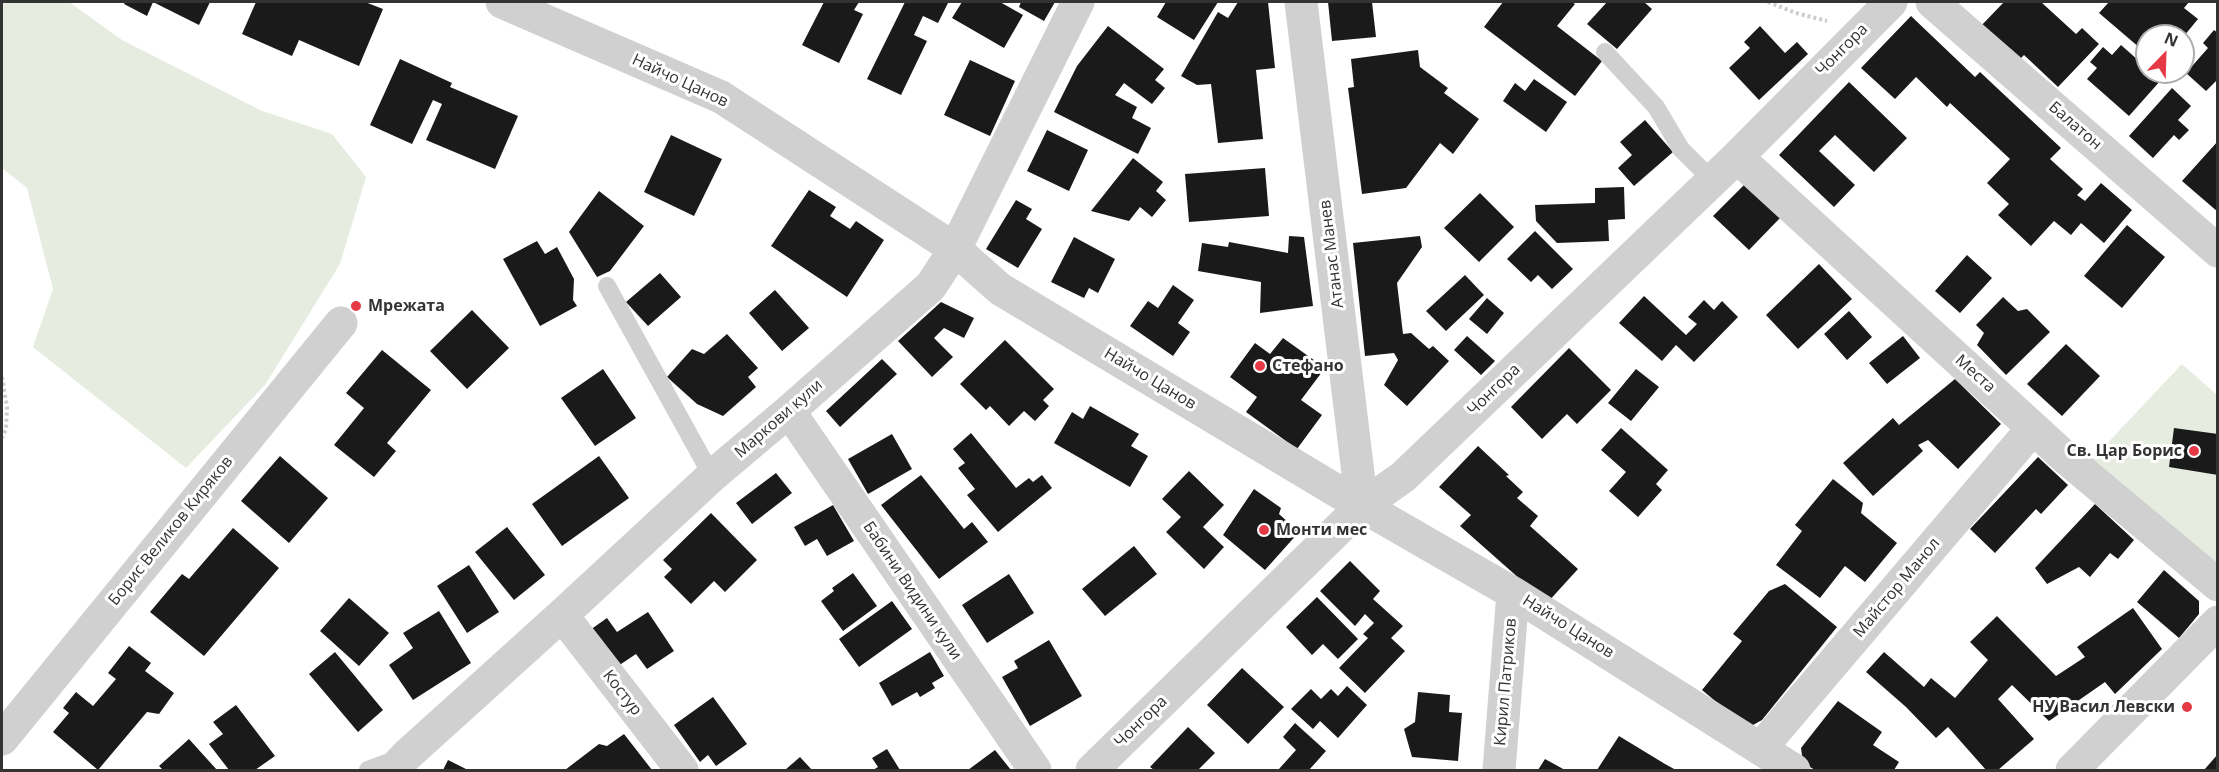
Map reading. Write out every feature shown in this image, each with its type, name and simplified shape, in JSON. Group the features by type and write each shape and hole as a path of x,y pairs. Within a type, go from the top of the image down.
{"street":[{"name":"Найчо Цанов","path":"502,2 721,98 955,249 1000,290 1362,506 1513,593 1794,771"},
{"name":"Маркови кули","path":"401,766 712,476 931,286 955,249 1078,2"},
{"name":"Атанас Манев","path":"1301,2 1362,506"},
{"name":"Балатон","path":"1932,2 2217,251"},
{"name":"Чонгора","path":"1092,771 1362,506 1403,477 1737,157 1881,12"},
{"name":"Места","path":"1737,157 2067,459 2217,585"},
{"name":"Борис Великов Киряков","path":"2,739 341,323"},
{"name":"Бабини Видини кули","path":"789,411 1035,771"},
{"name":"Майстор Манол","path":"1760,749 2033,428"},
{"name":"Кирил Патриков","path":"1499,771 1513,593"},
{"name":"Костур","path":"562,615 682,771"},
{"path":"2072,771 2217,622"}],"lane":[{"path":"1605,52 1656,107 1681,149 1712,180"},
{"path":"607,286 712,476"},
{"path":"368,771 401,766"}],"path":[{"path":"1768,2 1796,13 1843,25 1881,12"},
{"path":"2,378 7,407 6,429 2,438"}],"shaded area":[{"path":"2,2 69,2 122,40 262,111 332,134 366,177 340,264 265,385 186,468 33,347 53,289 27,188 2,168"},
{"path":"2182,364 2217,395 2217,585 2081,471"}],"building":[{"path":"125,2 153,2 147,16 124,4"},
{"path":"153,2 210,2 199,25"},
{"path":"256,2 365,2 383,9 359,66 299,40 292,56 242,34"},
{"path":"824,2 859,2 854,10 863,14 839,63 802,45"},
{"path":"905,2 948,3 938,23 923,16 914,35 927,41 901,95 867,79"},
{"path":"962,2 1000,2 1023,15 1004,48 952,18"},
{"path":"1021,2 1055,2 1044,21 1019,7"},
{"path":"1166,2 1218,2 1194,40 1157,17"},
{"path":"1238,2 1268,2 1275,68 1256,70 1263,139 1218,143 1211,84 1197,85 1181,76 1218,12 1228,18"},
{"path":"1328,2 1372,2 1376,37 1332,41"},
{"path":"1503,2 1572,2 1575,4 1557,26 1602,61 1575,96 1484,27"},
{"path":"1607,2 1644,2 1652,9 1617,49 1587,24"},
{"path":"2004,2 2041,2 2076,34 2082,28 2099,44 2058,87 2024,55 2015,64 1978,29"},
{"path":"2109,2 2189,2 2184,8 2198,19 2194,24 2135,24 2135,44 2099,13"},
{"path":"1911,16 1975,77 1980,72 2061,148 2050,159 2083,189 2077,195 2085,201 2101,183 2132,210 2104,243 2081,223 2071,235 2054,221 2031,246 1998,215 2009,204 1987,183 2010,159 1950,103 1947,107 1916,77 1895,99 1861,68"},
{"path":"1108,26 1164,69 1155,80 1165,88 1152,104 1124,83 1115,95 1137,107 1132,118 1151,128 1138,154 1054,112 1077,66"},
{"path":"1760,26 1785,53 1797,42 1808,54 1759,100 1729,68 1750,48 1744,42"},
{"path":"2214,30 2218,33 2218,79 2206,91 2195,81 2195,63 2208,48 2203,43"},
{"path":"2121,45 2135,57 2135,84 2157,84 2129,116 2087,79 2097,68 2090,62 2103,47 2112,55"},
{"path":"1418,50 1420,67 1448,88 1444,93 1479,119 1453,154 1440,143 1406,188 1362,194 1348,88 1354,87 1351,59"},
{"path":"400,59 452,83 450,87 518,116 495,169 426,140 442,104 433,100 412,144 370,125"},
{"path":"970,60 1015,81 990,136 944,115"},
{"path":"1534,79 1567,102 1546,132 1503,101 1515,83 1525,91"},
{"path":"1849,82 1907,138 1874,172 1835,135 1819,151 1855,185 1834,207 1779,155"},
{"path":"2172,88 2191,106 2178,120 2189,130 2179,140 2174,135 2153,158 2129,136"},
{"path":"1645,120 1673,152 1634,186 1618,168 1632,155 1620,142"},
{"path":"1047,130 1088,150 1069,191 1027,171"},
{"path":"671,135 722,159 694,216 644,192"},
{"path":"2218,141 2218,212 2182,181"},
{"path":"1133,158 1163,182 1156,191 1166,200 1152,217 1140,207 1129,221 1091,211"},
{"path":"1265,168 1269,216 1189,222 1185,174"},
{"path":"1745,184 1780,218 1749,250 1713,216"},
{"path":"1624,187 1625,219 1608,220 1609,241 1557,243 1536,221 1535,205 1595,203 1595,188"},
{"path":"809,190 836,207 830,216 850,229 856,221 884,240 847,297 771,246"},
{"path":"599,191 644,226 610,271 597,277 569,232"},
{"path":"1480,193 1514,227 1479,262 1444,228"},
{"path":"1016,200 1032,209 1026,219 1042,229 1018,268 986,249"},
{"path":"2127,225 2165,257 2122,308 2084,276"},
{"path":"1535,231 1573,269 1552,289 1538,275 1531,282 1507,259"},
{"path":"1289,236 1304,237 1313,306 1260,313 1261,282 1198,271 1202,243 1228,247 1229,242 1288,253"},
{"path":"1420,236 1422,247 1397,283 1403,334 1411,333 1429,349 1433,346 1449,361 1407,406 1384,385 1398,360 1394,353 1365,356 1353,243"},
{"path":"1074,237 1115,259 1098,293 1089,288 1084,298 1051,282"},
{"path":"537,241 545,254 557,247 574,279 573,300 577,306 540,326 503,259"},
{"path":"1967,255 1992,278 1960,313 1935,291"},
{"path":"1819,264 1852,299 1798,349 1766,315"},
{"path":"660,273 681,297 648,326 626,302"},
{"path":"1465,275 1484,295 1446,331 1426,311"},
{"path":"1173,285 1194,300 1178,323 1190,332 1173,356 1130,326 1148,301 1158,308"},
{"path":"775,290 809,328 782,351 749,313"},
{"path":"1644,296 1686,335 1697,324 1688,317 1704,300 1714,310 1722,301 1738,317 1694,362 1676,345 1662,361 1619,323"},
{"path":"2003,297 2018,311 2027,309 2050,332 2006,375 1977,345 1984,333 1976,325"},
{"path":"1487,298 1504,313 1487,334 1469,319"},
{"path":"941,302 974,318 964,338 944,328 934,338 953,357 932,377 898,341"},
{"path":"472,310 509,348 467,389 430,351"},
{"path":"1849,311 1872,337 1847,360 1824,334"},
{"path":"727,334 758,368 748,377 756,387 723,416 697,404 667,377 692,349 704,354"},
{"path":"1467,336 1495,361 1481,375 1454,350"},
{"path":"1903,336 1920,358 1887,384 1869,363"},
{"path":"1283,338 1325,368 1301,400 1322,415 1297,449 1246,412 1257,397 1230,377 1255,343 1270,354"},
{"path":"1005,340 1054,389 1043,400 1049,406 1035,421 1024,411 1009,426 990,406 986,410 960,384"},
{"path":"2066,344 2100,376 2062,416 2027,384"},
{"path":"1569,348 1611,390 1577,424 1567,414 1542,439 1511,407"},
{"path":"382,350 431,390 387,443 396,451 374,477 334,445 364,408 346,393"},
{"path":"882,359 897,374 840,427 826,411"},
{"path":"603,369 636,418 595,446 561,398"},
{"path":"1636,369 1659,387 1631,421 1608,403"},
{"path":"1955,379 2001,424 1958,469 1928,440 1918,445 1923,451 1873,496 1843,463 1893,418 1899,425"},
{"path":"1090,406 1139,434 1131,446 1148,456 1130,487 1054,443 1072,412 1083,419"},
{"path":"1621,428 1668,470 1656,484 1662,490 1638,517 1609,491 1626,472 1601,450"},
{"name":"Св. Цар Борис","path":"2174,428 2218,434 2218,475 2169,467"},
{"path":"971,433 1016,488 1029,478 1033,482 1042,475 1052,488 998,532 967,495 975,489 958,468 965,463 953,449"},
{"path":"892,434 912,469 868,494 848,459"},
{"path":"1478,446 1509,475 1506,476 1523,492 1517,498 1538,516 1530,526 1578,569 1547,603 1460,526 1471,515 1439,487"},
{"path":"280,456 328,498 289,543 241,501"},
{"path":"599,456 629,498 562,546 532,504"},
{"path":"2038,457 2068,485 2041,514 2036,509 1995,553 1970,529"},
{"path":"1189,471 1224,505 1203,527 1224,547 1204,569 1166,532 1181,517 1162,499"},
{"path":"776,473 792,493 752,524 736,503"},
{"path":"921,475 964,529 972,522 988,542 939,579 881,505"},
{"path":"1833,479 1863,503 1861,513 1897,543 1865,582 1845,566 1820,598 1776,565 1802,531 1795,525"},
{"path":"1254,489 1281,508 1279,514 1299,532 1265,570 1223,535"},
{"path":"2095,504 2134,540 2118,559 2110,553 2090,577 2079,567 2047,584 2035,568"},
{"path":"833,505 854,541 827,556 817,539 805,546 794,527"},
{"path":"711,513 757,560 725,592 714,581 691,604 664,577 672,569 663,560"},
{"path":"507,527 545,575 514,600 475,552"},
{"path":"233,528 279,568 204,656 150,612 182,574 189,579"},
{"path":"1134,546 1157,574 1105,616 1082,589"},
{"path":"1350,561 1380,591 1373,599 1403,626 1391,638 1405,651 1365,693 1339,668 1368,638 1363,634 1374,623 1365,614 1355,626 1320,591"},
{"path":"469,565 499,612 467,633 437,586"},
{"path":"2164,570 2199,601 2199,614 2179,638 2137,602"},
{"path":"853,573 877,606 843,631 821,601 834,591 832,588"},
{"path":"1009,574 1034,613 987,643 962,605"},
{"path":"1785,584 1837,627 1762,720 1753,725 1738,720 1702,690 1742,641 1733,634 1769,591"},
{"path":"1317,597 1358,639 1338,659 1323,644 1312,655 1286,627"},
{"path":"349,598 389,633 359,666 320,631"},
{"path":"892,601 912,629 859,667 839,639"},
{"path":"2133,608 2162,649 2115,694 2105,682 2049,721 2012,685 1998,699 2034,739 1998,770 1986,770 1948,727 1936,738 1906,707 1866,672 1884,652 1924,687 1931,678 1955,698 1988,660 1970,642 1997,616 2056,676 2085,657 2077,647"},
{"path":"439,611 471,663 413,700 389,665 413,648 403,633"},
{"path":"648,612 674,651 647,669 636,654 615,668 590,630 607,618 617,632"},
{"path":"1049,640 1082,696 1030,726 1002,677 1018,668 1014,661"},
{"path":"129,646 151,663 145,671 174,693 159,714 147,712 98,770 53,732 69,713 63,708 76,692 93,706 116,679 108,673"},
{"path":"335,652 383,710 358,732 309,674"},
{"path":"930,652 944,676 932,683 935,688 920,697 917,692 892,706 879,683"},
{"path":"1242,668 1284,707 1248,744 1207,705"},
{"path":"1347,686 1367,705 1338,738 1320,721 1313,729 1291,709 1311,689 1321,699 1331,689 1338,696"},
{"path":"1418,692 1450,695 1449,712 1462,713 1458,761 1412,757 1404,729 1415,722"},
{"path":"713,697 747,744 716,766 708,755 700,762 674,725"},
{"path":"1838,701 1882,732 1873,745 1899,762 1894,770 1815,770 1803,763 1801,748"},
{"path":"236,705 275,756 255,770 229,770 209,744 223,734 213,722"},
{"path":"1295,723 1326,751 1309,770 1281,770 1279,769 1296,750 1283,737"},
{"path":"1188,727 1215,753 1198,770 1154,770 1150,767"},
{"path":"624,734 652,770 565,770 599,744 607,746"},
{"path":"1619,736 1665,764 1676,770 1597,770"},
{"path":"189,739 217,770 163,770 159,766"},
{"path":"887,749 900,770 873,770 878,767 872,758"},
{"path":"995,750 1011,770 968,770"},
{"path":"2218,754 2218,770 2204,770"},
{"path":"800,757 812,770 785,770"},
{"path":"1545,759 1565,770 1538,770"},
{"path":"448,760 468,770 443,770"}],"place":[{"name":"Мрежата","path":"356,306"},
{"name":"Стефано","path":"1260,366"},
{"name":"Св. Цар Борис","path":"2194,451"},
{"name":"Монти мес","path":"1264,530"},
{"name":"НУ Васил Левски","path":"2187,707"}]}
